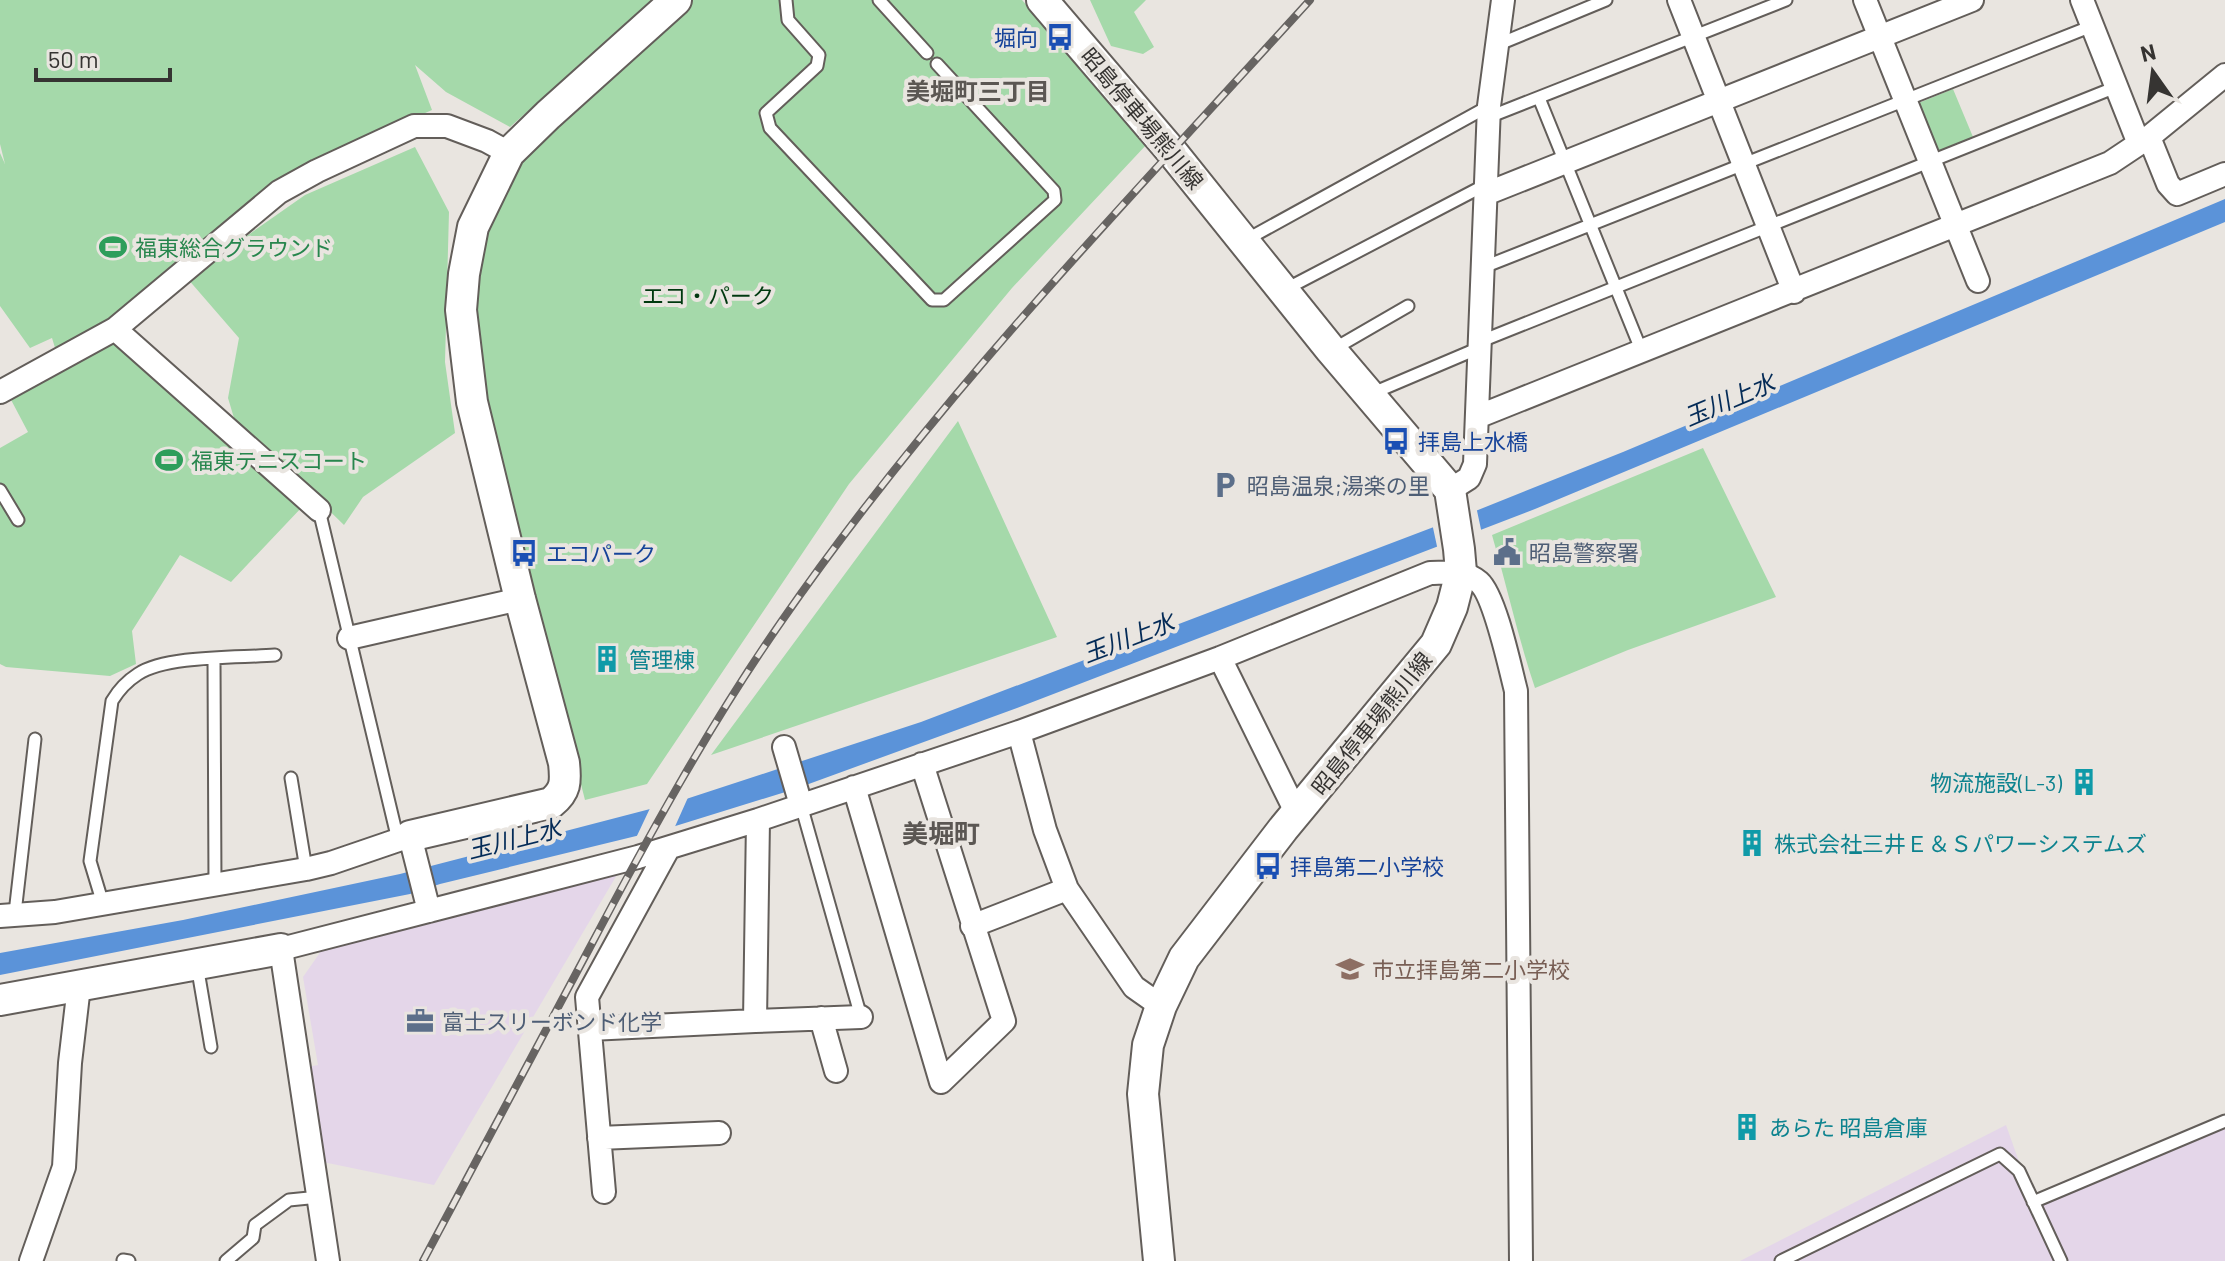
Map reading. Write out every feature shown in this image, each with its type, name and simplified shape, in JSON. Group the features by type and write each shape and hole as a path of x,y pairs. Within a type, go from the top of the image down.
{"main road":[{"path":"407,842 551,803 561,795 566,784 564,763 472,402 461,310 464,274 473,227 509,153 676,0"},
{"name":"昭島停車場熊川線","path":"1042,0 1370,394 1452,502 1460,560 1452,607 1436,644 1283,829 1184,958 1161,1006 1148,1045 1143,1094 1159,1261"},
{"path":"0,1000 281,949"}],"street":[{"path":"1452,502 1475,464 1489,112 1503,0"},
{"path":"1679,0 1794,292"},
{"path":"1865,0 1978,281"},
{"path":"1488,188 1564,162 1972,0"},
{"path":"2082,0 2116,87 2168,184 2177,194 2225,174"},
{"path":"1477,417 2110,163 2144,141 2225,75"},
{"path":"0,392 115,329 279,192 317,171 414,126 447,126 509,153"},
{"path":"115,329 319,510"},
{"path":"328,1261 281,949 427,902 668,849 758,820 1019,732 1220,658 1460,560 1481,583 1497,621 1516,691 1521,1261"},
{"path":"349,638 520,599"},
{"path":"1220,658 1297,814"},
{"path":"1019,732 1045,830 1067,889 1081,914 1134,987 1161,1006"},
{"path":"784,747 801,805"},
{"path":"854,787 941,1082 1004,1021 922,764"},
{"path":"755,1021 758,820"},
{"path":"8,915 55,912 306,869 407,842 427,902"},
{"path":"604,1192 587,997 668,849"},
{"path":"972,926 1067,889"},
{"path":"31,1261 64,1167 70,1063 79,986"},
{"path":"590,1029 861,1017"},
{"path":"821,1018 836,1071"},
{"path":"599,1138 719,1133"}],"lane":[{"path":"786,0 788,20 819,55 817,66 766,113 770,128 932,300 944,300 1055,200 1054,191 937,64"},
{"path":"879,0 927,53"},
{"path":"1497,45 1606,0"},
{"path":"1244,241 1489,112 1539,98 1786,0"},
{"path":"1484,267 2092,26"},
{"path":"1370,394 1614,288 2116,87"},
{"path":"1539,98 1642,352"},
{"path":"1285,290 1488,188"},
{"path":"1331,350 1408,306"},
{"path":"0,490 18,520"},
{"path":"319,510 349,638 407,842"},
{"path":"103,904 90,861 112,701 119,690 138,674 163,663 275,655"},
{"path":"214,659 215,885"},
{"path":"8,915 35,739"},
{"path":"291,778 306,869"},
{"path":"801,805 861,1017"},
{"path":"197,964 211,1047"},
{"path":"2033,1202 2225,1121"},
{"path":"1781,1261 2000,1154 2019,1171 2061,1261"},
{"path":"226,1261 253,1238 255,1225 289,1200 319,1197"}],"shaded area":[{"path":"618,873 434,1185 323,1162 308,1067 318,1065 303,977 326,944"},
{"path":"2225,1121 2225,1261 1740,1261 2006,1125 2033,1201"}],"green space":[{"name":"福東総合グラウンド","path":"0,0 653,0 510,127 446,92 415,65 432,110 289,173 108,321 56,351 52,338 30,348 0,306 0,153 5,164 0,144"},
{"name":"エコ・パーク","path":"692,0 1022,0 1148,143 1012,288 849,484 647,784 585,800 482,396 472,310 486,231 521,158"},
{"path":"1090,0 1146,0 1134,12 1154,47 1143,54 1111,46"},
{"path":"1953,89 1973,137 1936,153 1916,104"},
{"path":"415,147 449,212 445,362 455,433 363,497 344,525 234,418 228,398 239,338 187,278 305,195"},
{"path":"109,339 303,506 231,582 180,555 132,631 136,664 110,676 6,667 0,664 0,448 28,432 9,396"},
{"path":"958,421 1057,637 711,755"},
{"path":"1703,448 1776,597 1628,650 1535,688 1492,535"}],"water":[{"path":"2225,199 2225,222 1535,509 1017,708 795,789 669,828 410,894 0,975 0,953 183,920 400,874 677,802 921,722 1623,452"}],"pier":[{"name":"拝島上水橋","path":"1476,506 1482,534 1438,551 1432,523"},
{"path":"690,793 673,831 635,840 652,804"}],"railway":[{"path":"423,1261 656,825 728,702 781,622 841,539 968,380 1310,0"}],"place":[{"name":"堀向","path":"1060,37"},
{"name":"福東総合グラウンド","path":"113,247"},
{"name":"拝島上水橋","path":"1396,441"},
{"name":"福東テニスコート","path":"169,460"},
{"name":"昭島温泉;湯楽の里","path":"1225,485"},
{"name":"昭島警察署","path":"1507,552"},
{"name":"エコパーク","path":"524,553"},
{"name":"管理棟","path":"607,659"},
{"name":"物流施設(L-3)","path":"2084,782"},
{"name":"株式会社三井Ｅ＆Ｓパワーシステムズ","path":"1752,843"},
{"name":"拝島第二小学校","path":"1268,866"},
{"name":"市立拝島第二小学校","path":"1350,969"},
{"name":"富士スリーボンド化学","path":"420,1021"},
{"name":"あらた 昭島倉庫","path":"1747,1127"}],"district":[{"name":"美堀町三丁目","path":"978,90"},
{"name":"美堀町","path":"941,832"}],"water label":[{"name":"玉川上水","path":"1729,399"},
{"name":"玉川上水","path":"1128,637"},
{"name":"玉川上水","path":"514,838"}]}
